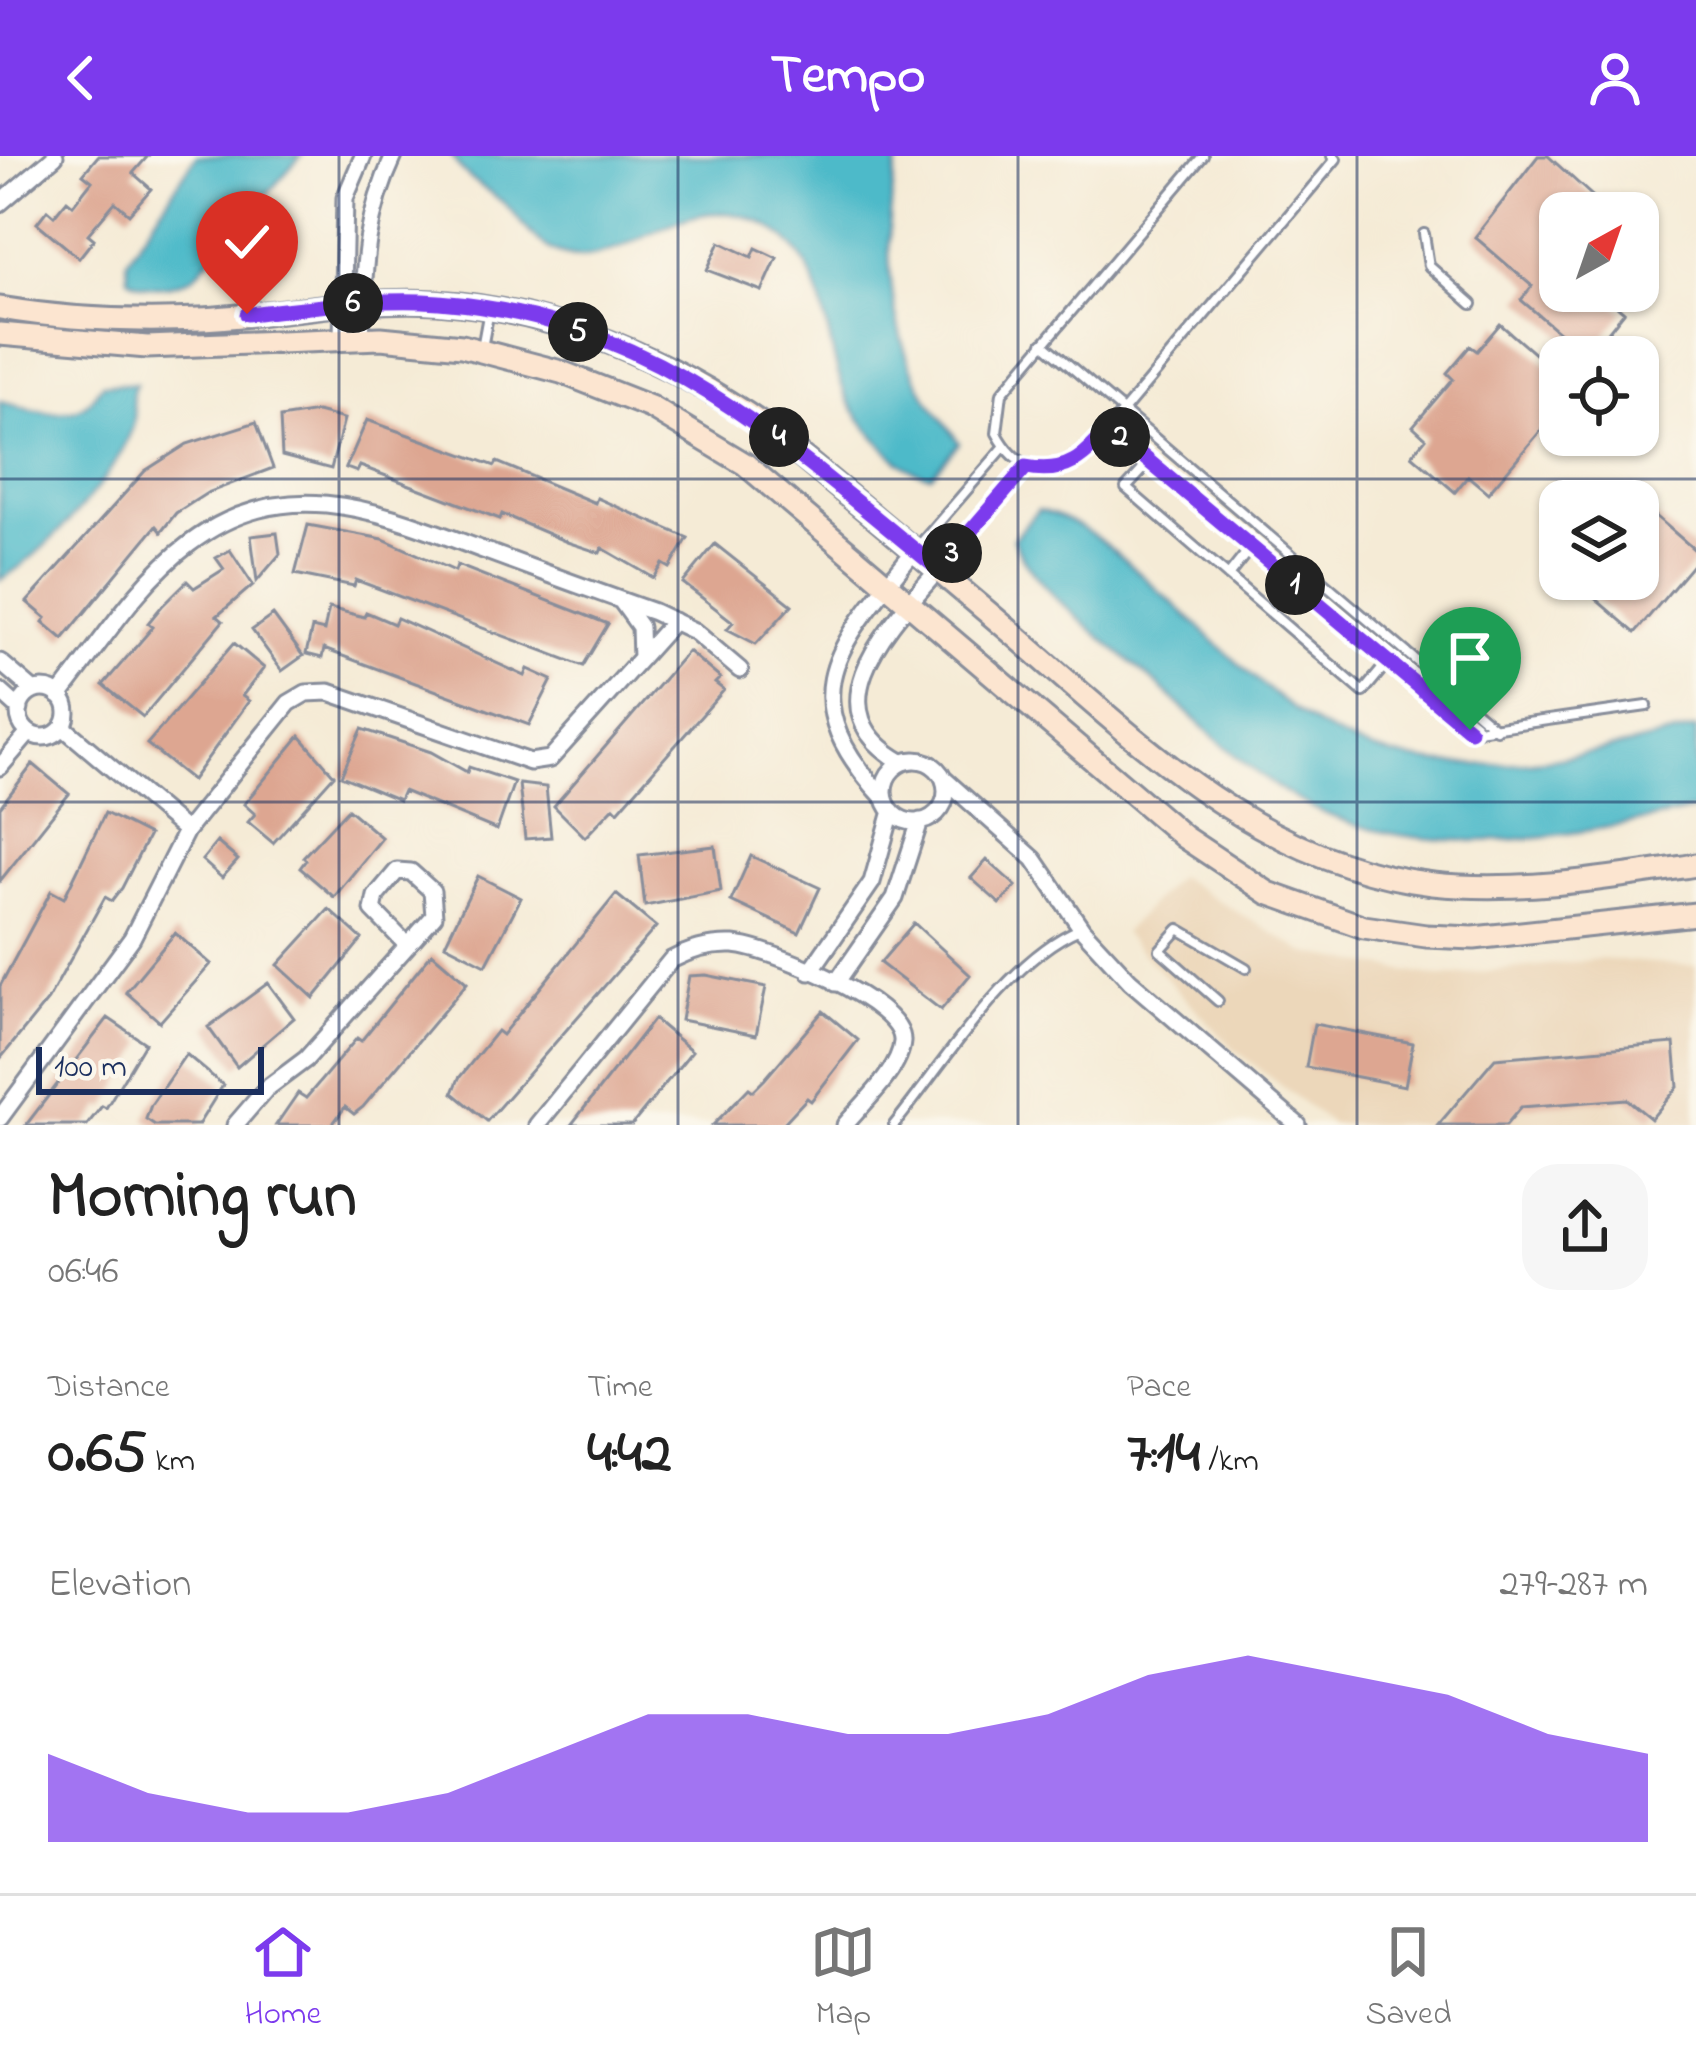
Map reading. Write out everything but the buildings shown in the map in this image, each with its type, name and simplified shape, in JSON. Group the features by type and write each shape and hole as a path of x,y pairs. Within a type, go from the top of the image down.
{"street":[{"path":"0,203 55,156"},
{"path":"351,338 365,239 394,156"},
{"path":"353,303 345,198 360,164"},
{"path":"0,308 55,317 198,319 353,303 489,308 580,332 668,368 766,427 1182,779 1230,813 1316,855 1430,884 1498,888 1696,865"},
{"path":"0,334 147,347 351,338 482,352 561,372 650,407 745,464 1196,847 1268,892 1364,927 1474,938 1696,914"},
{"path":"650,407 668,368"},
{"path":"59,696 164,566 189,544 220,523 288,503 351,504 620,600 674,620 740,670"},
{"path":"915,550 844,641 830,694 845,753 888,805 920,821"},
{"path":"938,569 868,657 860,702 872,739 902,762 921,760 1034,859 1082,929 1130,981 1298,1125"},
{"path":"620,600 640,627 641,658"},
{"path":"0,1118 132,938 186,831 289,703 306,693 329,692 530,762 550,759 674,620"},
{"path":"0,662 34,692 59,696"},
{"path":"0,692 20,709 29,733"},
{"path":"20,709 34,692"},
{"path":"29,733 47,737 62,728 67,711 59,696"},
{"path":"62,728 186,831"},
{"path":"0,767 29,733"},
{"path":"810,972 872,882 888,805 885,782 902,762"},
{"path":"937,813 946,796 943,778"},
{"path":"836,982 895,898 920,821 937,813 983,816"},
{"path":"235,1125 266,1089 306,1059 434,916 437,902 411,872 397,871 376,896 374,910 406,944"},
{"path":"852,910 876,926"},
{"path":"537,1125 671,960 692,949 739,945 836,982 892,1013 903,1038 899,1056 845,1125"}],"lane":[{"path":"1203,156 1002,393 996,416 1004,448 1026,467 1047,471 1083,459 1334,158"},
{"path":"360,164 383,180"},
{"path":"1424,234 1429,266 1472,304"},
{"path":"482,352 489,308"},
{"path":"1043,343 1497,730"},
{"path":"1109,428 1470,730 1497,730 1647,706"},
{"path":"915,550 1004,448"},
{"path":"1150,462 1126,488 1364,692 1387,663"},
{"path":"938,569 1026,467"},
{"path":"1228,575 1251,548"},
{"path":"894,1125 1013,979 1037,955 1082,929"},
{"path":"1218,1001 1160,950 1179,929 1246,968"}],"shaded area":[{"path":"1177,876 1306,953 1439,977 1599,959 1696,966 1696,1125 1332,1125 1234,1049 1123,933"}],"water":[{"path":"196,156 301,156 194,276 161,286 135,282 128,278 127,260"},
{"path":"452,156 899,156 889,247 895,310 912,369 959,443 931,475 906,466 885,448 846,396 819,295 799,253 760,222 728,213 698,215 593,256 569,256 539,241"},
{"path":"103,384 136,384 134,423 123,449 76,513 0,580 0,401 63,413 85,405"},
{"path":"1038,510 1073,523 1106,545 1240,665 1320,727 1364,747 1457,764 1555,759 1696,729 1696,810 1543,837 1491,840 1439,840 1340,820 1294,798 1252,769 1051,593 1013,539"}],"route":[{"path":"247,314 363,303 436,302 522,316 634,351 713,391 766,427 938,569 1026,467 1047,471 1083,459 1109,428 1470,730"}]}
